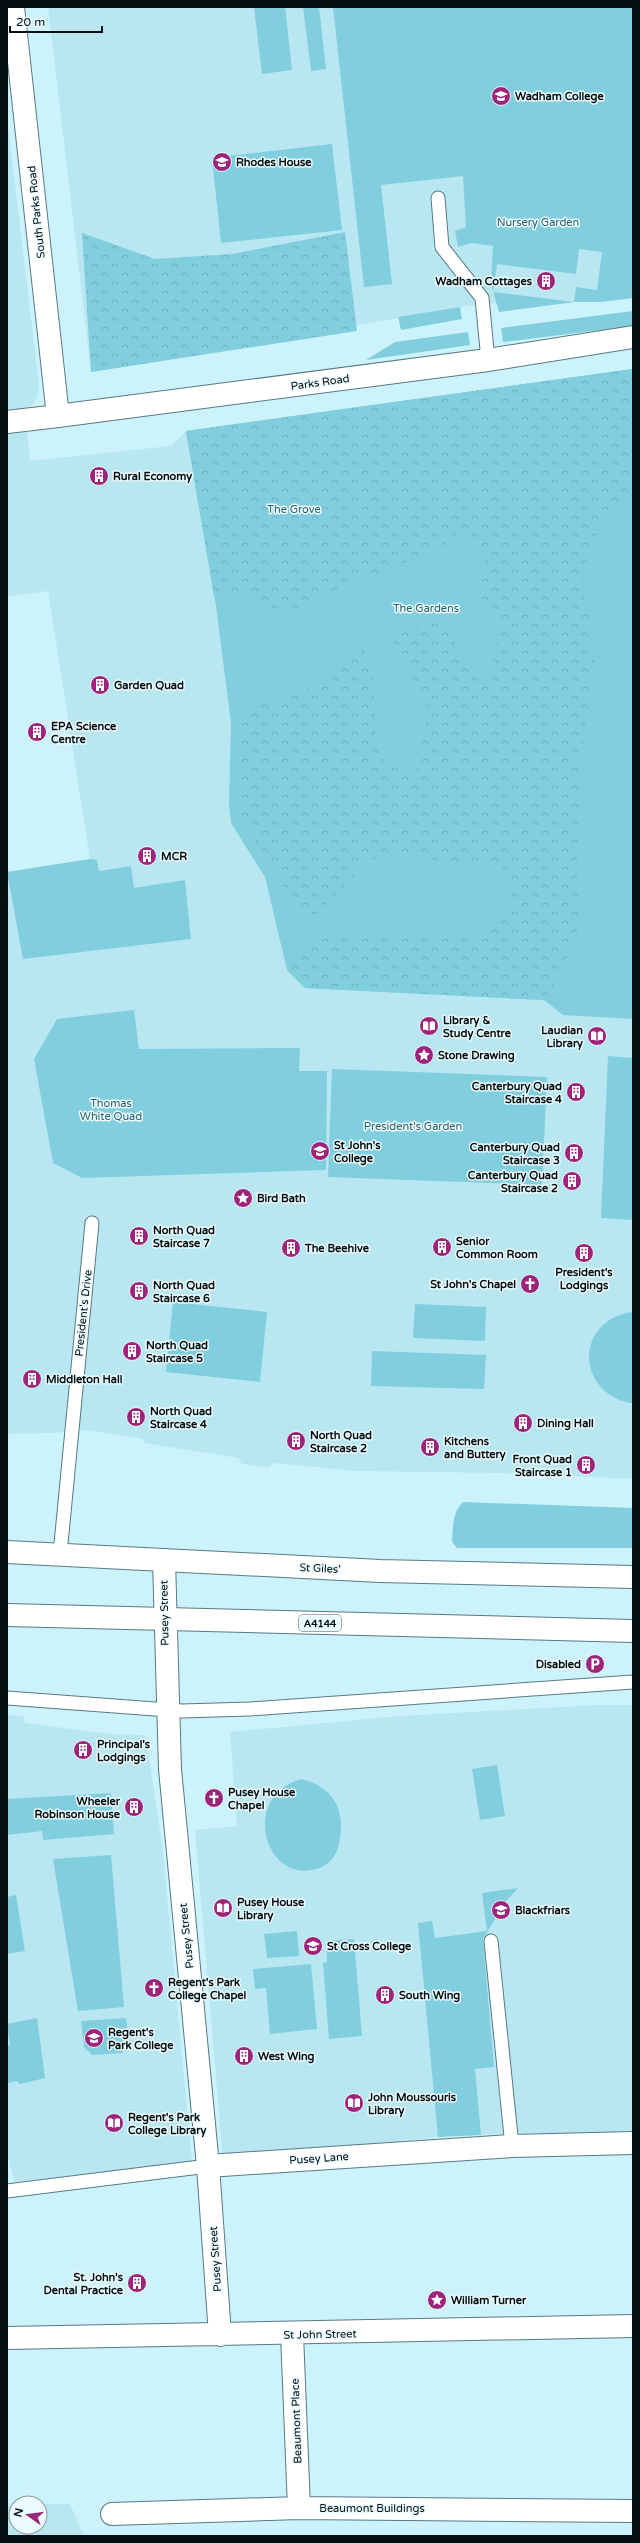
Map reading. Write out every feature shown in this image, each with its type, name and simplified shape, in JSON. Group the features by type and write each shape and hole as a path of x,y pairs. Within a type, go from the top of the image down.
{"street":[{"name":"South Parks Road","path":"13,7 14,77 58,416"},
{"name":"Parks Road","path":"7,422 488,360 633,337"},
{"name":"St Giles'","path":"7,1552 380,1571 633,1577"},
{"name":"Pusey Street","path":"164,1560 164,1619 170,1777 208,2166 220,2335"},
{"name":"A4144","path":"7,1615 633,1631"},
{"name":"Pusey Lane","path":"208,2166 512,2146 633,2143"},
{"name":"St John Street","path":"7,2338 292,2334 633,2326"},
{"name":"Beaumont Place","path":"292,2334 299,2508"},
{"name":"Beaumont Buildings","path":"112,2514 299,2508 633,2510"}],"lane":[{"path":"438,198 442,246 482,298 488,360"},
{"name":"President's Drive","path":"60,1554 92,1223"},
{"path":"7,1698 167,1710 250,1709 633,1682"},
{"path":"491,1941 512,2146"},
{"name":"Pusey Lane","path":"7,2192 208,2166"}],"shaded area":[{"path":"48,7 633,7 633,298 600,302 574,302 499,312 497,303 460,307 91,372"},
{"name":"St John's College","path":"7,117 39,385 37,398 30,407 25,408 30,461 171,446 186,431 633,369 633,1479 500,1473 357,1471 273,1463 269,1468 242,1464 238,1458 145,1443 143,1439 85,1430 52,1433 7,1434 7,872 90,859 48,591 7,597"},
{"path":"596,1705 633,1705 633,2136 515,2133 438,2137 223,2160 195,1830 237,1826 230,1732 398,1716"},
{"name":"Regent's Park College","path":"7,1715 24,1716 25,1723 110,1734 146,1735 163,1852 192,2162 14,2182 7,2151"},
{"path":"48,2504 70,2504 84,2536 7,2536 7,2505 8,2535 48,2535"}],"green space":[{"path":"254,7 285,7 292,70 262,74"},
{"path":"303,7 319,7 326,69 311,71"},
{"name":"Wadham College","path":"333,7 633,7 633,298 600,302 574,302 576,287 597,290 602,252 579,249 576,274 497,264 493,291 491,284 493,246 472,243 458,247 455,231 466,227 463,176 381,185 392,284 364,287"},
{"path":"332,144 342,230 221,243 212,158"},
{"path":"345,232 357,331 91,372 82,233 155,259 232,254"},
{"path":"493,292 574,302 499,312"},
{"path":"460,307 462,319 401,330 398,317"},
{"path":"633,311 633,326 503,342 501,328"},
{"path":"468,332 470,345 366,360 395,342"},
{"name":"The Grove","path":"633,369 633,1019 563,1015 544,1000 305,988 287,970 265,877 231,823 229,804 231,723 216,606 186,431"},
{"name":"The Grove","path":"633,369 633,494 601,524 582,575 595,664 582,748 577,871 581,923 562,971 544,1000 305,988 287,970 330,932 460,932 489,935 513,908 506,869 401,856 372,859 313,917 282,885 241,816 239,714 311,687 343,657 364,650 374,667 375,732 386,764 416,774 428,710 394,641 399,628 444,621 463,659 490,675 501,627 477,591 489,566 463,530 434,552 362,579 293,611 270,608 244,596 214,596 186,431"},
{"path":"90,859 97,860 99,871 131,866 134,888 185,880 191,939 23,959 7,872"},
{"name":"Thomas White Quad","path":"134,1010 139,1049 300,1048 299,1071 327,1071 326,1170 82,1178 53,1163 34,1059 57,1019"},
{"path":"608,1056 633,1058 633,1220 601,1218"},
{"name":"President's Garden","path":"332,1069 547,1077 542,1185 328,1177"},
{"path":"173,1302 267,1312 260,1382 166,1372"},
{"path":"415,1304 486,1307 485,1341 413,1338"},
{"path":"633,1312 633,1403 630,1403 612,1396 599,1385 591,1371 589,1356 592,1341 601,1327 614,1317"},
{"path":"372,1351 486,1355 484,1389 371,1386"},
{"path":"463,1502 633,1508 633,1548 457,1548 452,1542 453,1526 459,1506"},
{"path":"497,1765 505,1816 480,1820 472,1769"},
{"path":"302,1779 323,1788 336,1802 341,1821 341,1832 338,1848 334,1856 325,1866 316,1869 298,1870 283,1864 272,1851 266,1836 265,1818 271,1802 283,1788"},
{"path":"111,1793 114,1834 43,1840 42,1831 7,1835 7,1799"},
{"path":"111,1855 124,2007 78,2011 53,1859"},
{"path":"518,1888 507,1900 483,1939 494,2067 475,2069 481,2135 438,2137 418,1923 432,1921 435,1938 487,1931 482,1893"},
{"path":"16,1895 25,1951 7,1954 7,1897"},
{"path":"297,1931 299,1956 267,1958 264,1934"},
{"path":"354,1939 362,2036 329,2039 323,1963 327,1962 326,1941"},
{"path":"311,1964 317,2029 270,2034 266,1988 255,1989 253,1969"},
{"path":"37,2018 45,2078 20,2084 17,2081 7,2083 7,2046 10,2045 7,2024"},
{"path":"126,2018 129,2042 122,2053 92,2055 84,2047 81,2021"}],"place":[{"name":"Wadham College","path":"501,96"},
{"name":"Rhodes House","path":"222,162"},
{"name":"Wadham Cottages","path":"546,281"},
{"name":"Rural Economy","path":"99,476"},
{"name":"Garden Quad","path":"100,685"},
{"name":"EPA Science Centre","path":"37,732"},
{"name":"MCR","path":"147,856"},
{"name":"Library & Study Centre","path":"429,1026"},
{"name":"Laudian Library","path":"597,1036"},
{"name":"Stone Drawing","path":"424,1055"},
{"name":"Canterbury Quad Staircase 4","path":"576,1092"},
{"name":"St John's College","path":"320,1151"},
{"name":"Canterbury Quad Staircase 3","path":"574,1153"},
{"name":"Canterbury Quad Staircase 2","path":"572,1181"},
{"name":"Bird Bath","path":"243,1198"},
{"name":"North Quad Staircase 7","path":"139,1236"},
{"name":"Senior Common Room","path":"442,1247"},
{"name":"The Beehive","path":"291,1248"},
{"name":"President's Lodgings","path":"584,1253"},
{"name":"St John's Chapel","path":"530,1284"},
{"name":"North Quad Staircase 6","path":"139,1291"},
{"name":"North Quad Staircase 5","path":"132,1351"},
{"name":"Middleton Hall","path":"32,1379"},
{"name":"North Quad Staircase 4","path":"136,1417"},
{"name":"Dining Hall","path":"523,1423"},
{"name":"North Quad Staircase 2","path":"296,1441"},
{"name":"Kitchens and Buttery","path":"430,1447"},
{"name":"Front Quad Staircase 1","path":"586,1465"},
{"name":"Disabled","path":"595,1664"},
{"name":"Principal's Lodgings","path":"83,1750"},
{"name":"Pusey House Chapel","path":"214,1798"},
{"name":"Wheeler Robinson House","path":"134,1807"},
{"name":"Pusey House Library","path":"223,1908"},
{"name":"Blackfriars","path":"501,1910"},
{"name":"St Cross College","path":"313,1946"},
{"name":"Regent's Park College Chapel","path":"154,1988"},
{"name":"South Wing","path":"385,1995"},
{"name":"Regent's Park College","path":"94,2038"},
{"name":"West Wing","path":"244,2056"},
{"name":"John Moussouris Library","path":"354,2103"},
{"name":"Regent's Park College Library","path":"114,2123"},
{"name":"St. John's Dental Practice","path":"137,2283"},
{"name":"William Turner","path":"437,2300"}],"park label":[{"name":"Nursery Garden","path":"538,222"},
{"name":"The Gardens","path":"426,608"}]}
